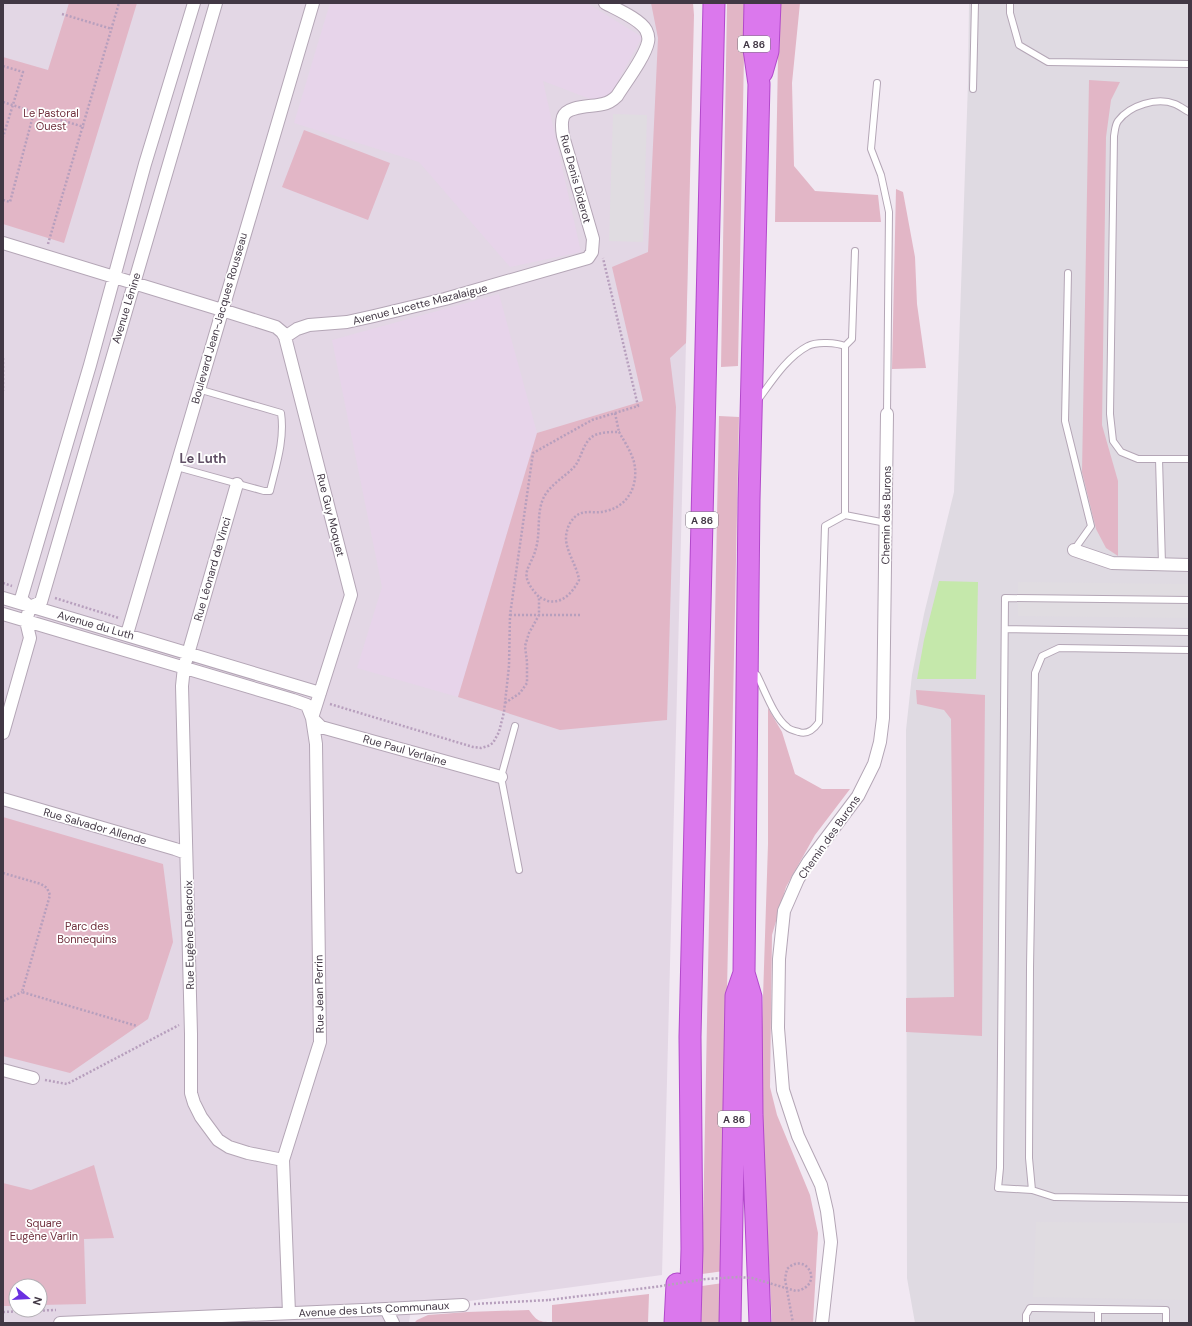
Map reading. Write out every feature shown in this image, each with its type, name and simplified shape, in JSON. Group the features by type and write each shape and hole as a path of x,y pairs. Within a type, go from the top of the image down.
{"highway":[{"name":"A 86","path":"690,1323 692,1249 690,1029 714,3"},
{"name":"A 86","path":"730,1323 736,996 744,973 751,410 759,84 754,49 754,3"},
{"path":"759,84 768,51 770,3"},
{"path":"744,973 751,997 752,1115 760,1323"},
{"path":"675,1323 677,1266 692,1249"}],"street":[{"name":"Avenue Lénine","path":"194,3 113,277 111,290 90,365 22,599 30,607 41,602 216,3"},
{"name":"Boulevard Jean-Jacques Rousseau","path":"127,634 313,3"},
{"name":"Rue Denis Diderot","path":"593,239 563,136 563,117 570,109 611,102 617,96 645,50 648,42 646,30 642,26 605,3"},
{"name":"Avenue Lucette Mazalaigue","path":"285,337 297,329 308,325 347,322 374,316 445,299 588,258 592,252 593,239"},
{"path":"3,243 276,328 282,332 285,337"},
{"name":"Rue Guy Moquet","path":"285,337 351,595 320,692"},
{"name":"Chemin des Burons","path":"822,1323 831,1242 827,1211 821,1185 798,1136 783,1090 778,1028 779,959 784,911 798,879 809,861 858,796 874,764 880,742 883,718 887,414"},
{"name":"Rue Léonard de Vinci","path":"188,654 237,484"},
{"path":"1074,550 1112,563 1189,565"},
{"name":"Avenue du Luth","path":"3,598 127,634 188,654"},
{"path":"3,733 30,638 26,621 30,607"},
{"name":"Avenue du Luth","path":"3,614 184,667"},
{"path":"188,654 320,692 312,718"},
{"name":"Rue Eugène Delacroix","path":"188,654 184,667 182,686 192,1093 194,1103 201,1117 218,1140 229,1147 248,1153 283,1160"},
{"name":"Rue Paul Verlaine","path":"184,667 307,705 312,718 321,727 501,777"},
{"name":"Rue Jean Perrin","path":"289,1313 283,1160 320,1042 316,744 312,718"},
{"name":"Rue Salvador Allende","path":"3,799 175,848 186,853"},
{"path":"3,1070 33,1078"},
{"name":"Avenue des Lots Communaux","path":"60,1323 463,1305"},
{"path":"386,1309 393,1323"}],"lane":[{"path":"973,89 976,3"},
{"path":"1010,3 1010,13 1019,45 1048,62 1189,64"},
{"path":"877,83 871,149 881,176 890,212 887,414"},
{"path":"1189,112 1175,104 1157,102 1141,105 1126,113 1117,122 1114,136 1110,414 1113,441 1121,452 1138,459 1189,459"},
{"path":"845,515 845,346 852,339 855,251"},
{"path":"1068,273 1065,421 1092,526 1074,550"},
{"path":"751,410 778,373 792,357 810,345 827,343 845,346"},
{"path":"177,467 264,491 270,491 281,435 281,412 198,389"},
{"path":"1159,459 1162,564"},
{"path":"747,667 757,676 778,718 788,728 801,733 815,729 819,722 825,526 845,515 886,523"},
{"path":"1189,600 1005,598 1000,1168 998,1188 1032,1190 1054,1197 1189,1199"},
{"path":"1005,629 1189,632"},
{"path":"1032,1190 1029,1158 1030,976 1036,673 1042,656 1059,648 1189,650"},
{"path":"515,726 501,777 519,870"},
{"path":"1026,1323 1026,1315 1030,1308 1166,1310 1166,1323"},
{"path":"1098,1309 1098,1323"}],"path":[{"path":"45,256 120,3"},
{"path":"62,14 112,29"},
{"path":"3,66 23,72 3,137"},
{"path":"3,102 84,127"},
{"path":"3,200 10,202 34,112"},
{"path":"328,703 481,748 493,743 499,732 505,703 509,666 510,615 533,453 592,420 638,406 605,261 593,239"},
{"path":"3,358 3,391"},
{"path":"615,413 619,432 630,450 634,462 634,485 627,500 620,505 606,511 585,512 579,514 574,519 566,531 566,539 570,556 576,567 579,580 572,592 561,600 548,601 539,597 530,587 526,570 537,543 539,515 543,498 547,492 575,465 589,439 598,434 619,432"},
{"path":"505,703 520,693 527,683 525,646 529,633 539,615 539,597"},
{"path":"510,615 580,615"},
{"path":"3,873 41,884 47,888 50,895 22,992"},
{"path":"3,1001 22,992 137,1026"},
{"path":"33,1078 68,1084 191,1019"},
{"path":"463,1305 549,1300 706,1279 738,1277 757,1280 796,1290 802,1290 810,1283 812,1279 812,1273 802,1264 793,1264 787,1269 785,1279 793,1323"},
{"path":"3,1312 60,1310"}],"shaded area":[{"path":"3,3 693,3 686,343 662,1275 411,1309 409,1323 3,1323"},
{"path":"330,3 587,3 642,37 610,96 593,100 543,81 581,252 510,267 419,162 294,123"},
{"path":"969,3 1189,3 1189,1323 915,1323 907,1278 906,730 912,675 924,614 954,492 968,83"},
{"path":"613,114 647,115 643,242 609,241"},
{"path":"499,294 537,433 458,697 357,668 382,587 332,340"},
{"path":"939,581 978,582 976,679 917,679 924,640"},
{"path":"1018,582 1189,584 1189,618 1018,616"},
{"path":"1036,1222 1189,1223 1189,1300 1033,1297"}],"green space":[{"name":"Le Pastoral Ouest","path":"69,3 137,3 64,243 3,224 3,57 48,70"},
{"path":"651,3 693,3 694,15 686,343 670,358 676,407 667,720 560,730 458,697 537,433 643,401 612,267 648,252 658,38"},
{"path":"727,3 745,3 738,366 721,367"},
{"path":"779,3 800,3 792,83 794,166 815,191 878,195 881,222 775,222"},
{"path":"1089,80 1120,82 1111,100 1106,137 1102,425 1118,481 1118,556 1106,548 1096,529 1082,472"},
{"path":"304,130 390,163 368,220 282,187"},
{"path":"896,189 903,192 915,257 917,304 926,368 892,369"},
{"path":"719,416 739,417 724,1135 724,1271 702,1274"},
{"path":"916,690 985,695 982,1036 906,1032 906,998 954,997 951,719 944,710 917,704"},
{"path":"768,708 782,732 795,774 822,789 850,789 815,835 786,887 772,935 770,1087 777,1115 810,1195 818,1233 813,1323 772,1323 760,1090 768,844"},
{"name":"Parc des Bonnequins","path":"3,817 163,864 173,942 148,1019 70,1073 3,1056"},
{"name":"Square Eugène Varlin","path":"94,1165 114,1238 84,1239 86,1304 48,1305 48,1278 8,1278 8,1306 3,1306 3,1183 31,1190"},
{"path":"723,1283 721,1323 701,1323 702,1286"},
{"path":"649,1294 648,1323 414,1323 428,1315 529,1310 534,1317 539,1320 544,1322 552,1322 552,1305"}],"district":[{"name":"Le Luth","path":"203,458"}]}
